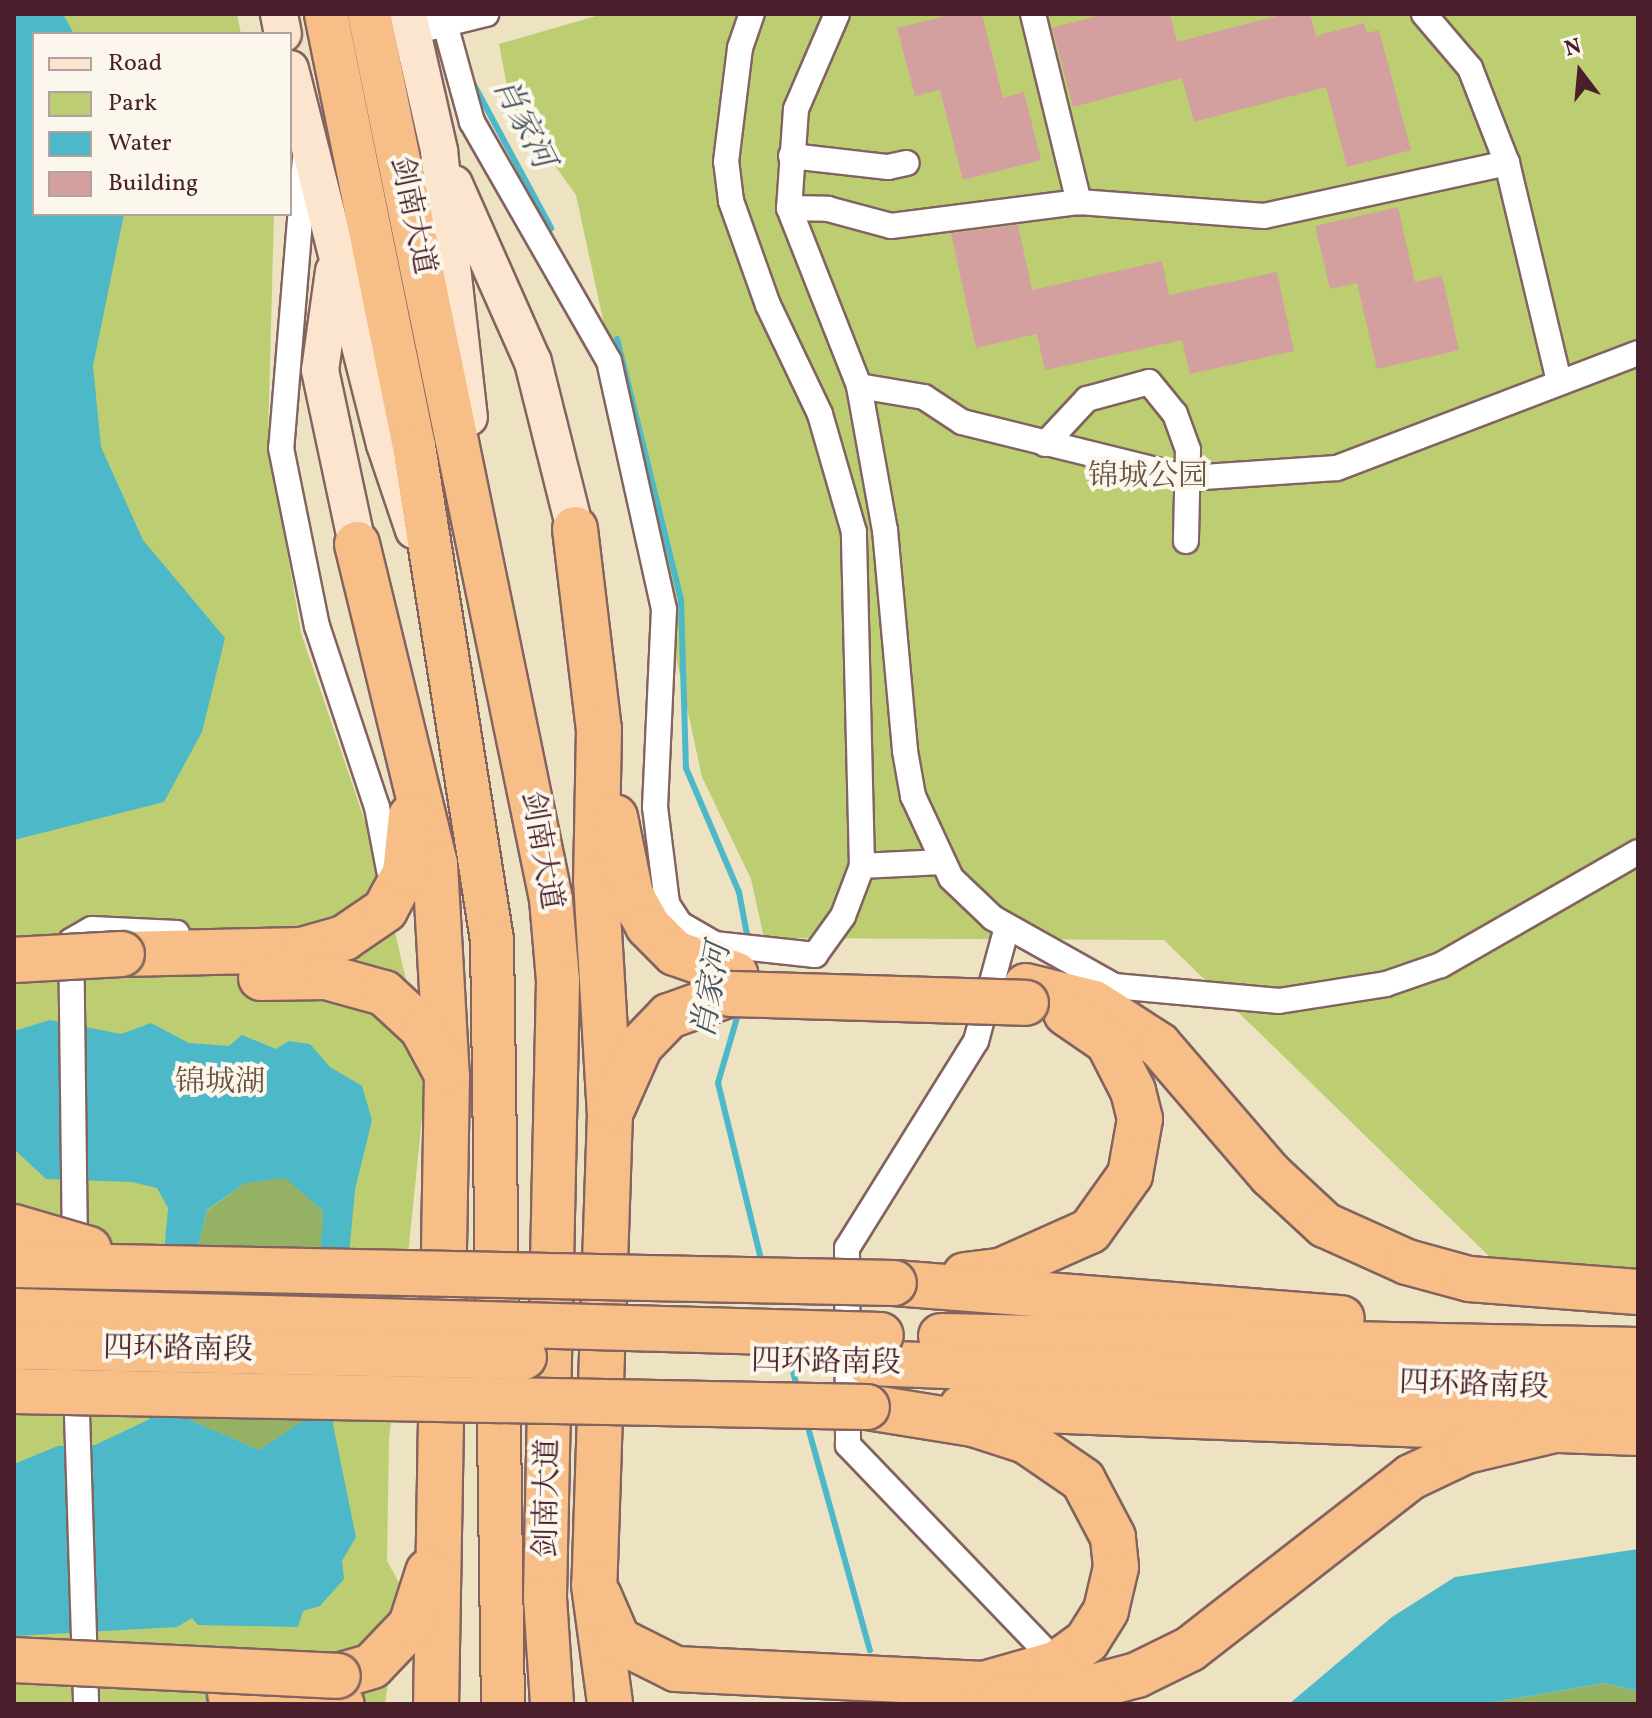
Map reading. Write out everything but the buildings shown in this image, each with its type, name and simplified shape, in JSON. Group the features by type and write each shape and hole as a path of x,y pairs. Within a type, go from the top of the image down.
{"highway":[{"name":"剑南大道","path":"326,14 414,446 430,574 480,828 492,940 503,1704"},
{"name":"剑南大道","path":"369,14 486,569 551,899 558,980 545,1598 552,1704"},
{"path":"575,529 599,729 638,912 675,953 741,968 1094,1003 1159,1045 1271,1175 1325,1225 1407,1262 1469,1279 1638,1292"},
{"path":"357,544 416,770 435,864 447,1076 436,1704"},
{"path":"599,729 596,880 610,1113 594,1585 610,1704"},
{"path":"14,989 121,966 302,950 344,938 385,910 405,873 416,770"},
{"path":"14,960 326,977 384,993 422,1028 447,1076"},
{"path":"610,1113 649,1036 669,1016 741,968"},
{"path":"894,1283 1000,1271 1059,1248 1090,1231 1130,1175 1140,1119 1122,1065 1085,1023 1026,994"},
{"path":"14,1227 149,1265"},
{"path":"14,1265 149,1265 894,1283 1638,1349"},
{"name":"四环路南段","path":"14,1311 875,1349 1638,1393"},
{"name":"四环路南段","path":"14,1347 1638,1349"},
{"path":"14,1391 203,1399 1082,1407 1638,1433"},
{"path":"14,1424 203,1399"},
{"path":"594,1585 618,1640 676,1669 984,1684 1057,1663 1087,1641 1106,1610 1116,1567 1113,1537 1083,1480 1026,1441 973,1424 867,1407"},
{"path":"746,1704 768,1697 1051,1698 1137,1675 1236,1618 1411,1477 1466,1451 1563,1428"},
{"path":"14,1683 230,1694 340,1690 372,1666 411,1625 439,1540"},
{"path":"14,1660 340,1690"}],"main road":[{"path":"422,24 486,569"},
{"path":"292,77 385,444 430,574"},
{"path":"439,151 533,362 575,529"},
{"path":"336,250 320,370 357,544"}],"street":[{"path":"486,14 422,24 472,122 609,361 664,609 659,873 680,924 741,968 815,955 843,916 862,866 854,532 820,414 768,305 731,201 726,162 740,48 752,14"},
{"path":"837,14 796,109 789,208 859,386 885,530 905,751 913,796 941,862 1007,927 1114,986 1220,999 1331,996 1441,965 1638,852"},
{"path":"1033,14 1079,202"},
{"path":"1424,14 1470,68 1507,163 1559,382"},
{"path":"86,1704 79,1645 71,941 79,932 269,936 335,928 376,899 390,867 317,626 281,448 307,137"},
{"path":"791,156 888,167 907,163"},
{"path":"789,208 925,226 1010,206 1079,202 1264,216 1507,163"},
{"path":"859,386 924,397 962,422 1189,478 1337,468 1638,353"},
{"path":"1045,444 1087,399 1149,382 1175,414 1189,478 1186,541"},
{"path":"862,866 941,862"},
{"path":"1007,927 976,1041 847,1248 848,1445 1052,1658"}],"green space":[{"name":"锦城湖","path":"14,14 237,14 241,32 32,32 32,216 274,216 268,437 301,633 378,860 427,1069 389,1441 387,1561 402,1588 385,1704 14,1704"},
{"name":"锦城公园","path":"603,14 1638,14 1638,1271 1494,1261 1164,940 764,938 751,879 702,777 576,195 510,103 499,44"},
{"path":"285,1177 323,1211 310,1416 259,1450 190,1420 191,1273 207,1211 245,1183"},
{"path":"1604,1683 1638,1691 1638,1704 1483,1704"}],"water":[{"path":"14,14 63,14 73,32 32,32 32,216 124,216 93,366 101,447 143,540 225,638 202,732 164,802 14,840"},
{"path":"50,1020 121,1034 151,1023 189,1043 229,1046 242,1035 276,1049 289,1041 310,1044 330,1067 362,1086 372,1120 355,1190 333,1425 356,1537 342,1561 344,1579 320,1606 303,1611 298,1627 198,1625 192,1618 177,1627 14,1636 14,1464 58,1446 95,1445 150,1419 168,1208 157,1188 132,1182 46,1179 14,1149 14,1031","holes":["285,1178 323,1211 310,1416 259,1450 190,1420 191,1273 207,1210 245,1183"]},
{"path":"1638,1549 1638,1691 1604,1683 1483,1704 1289,1704 1392,1617 1455,1577"}],"waterway":[{"name":"肖家河","path":"473,83 551,228"},
{"name":"肖家河","path":"617,339 681,600 686,768 739,892 748,940"},
{"name":"肖家河","path":"739,1011 718,1083 762,1263"},
{"name":"肖家河","path":"786,1347 798,1390"},
{"name":"肖家河","path":"806,1420 870,1650"}]}
